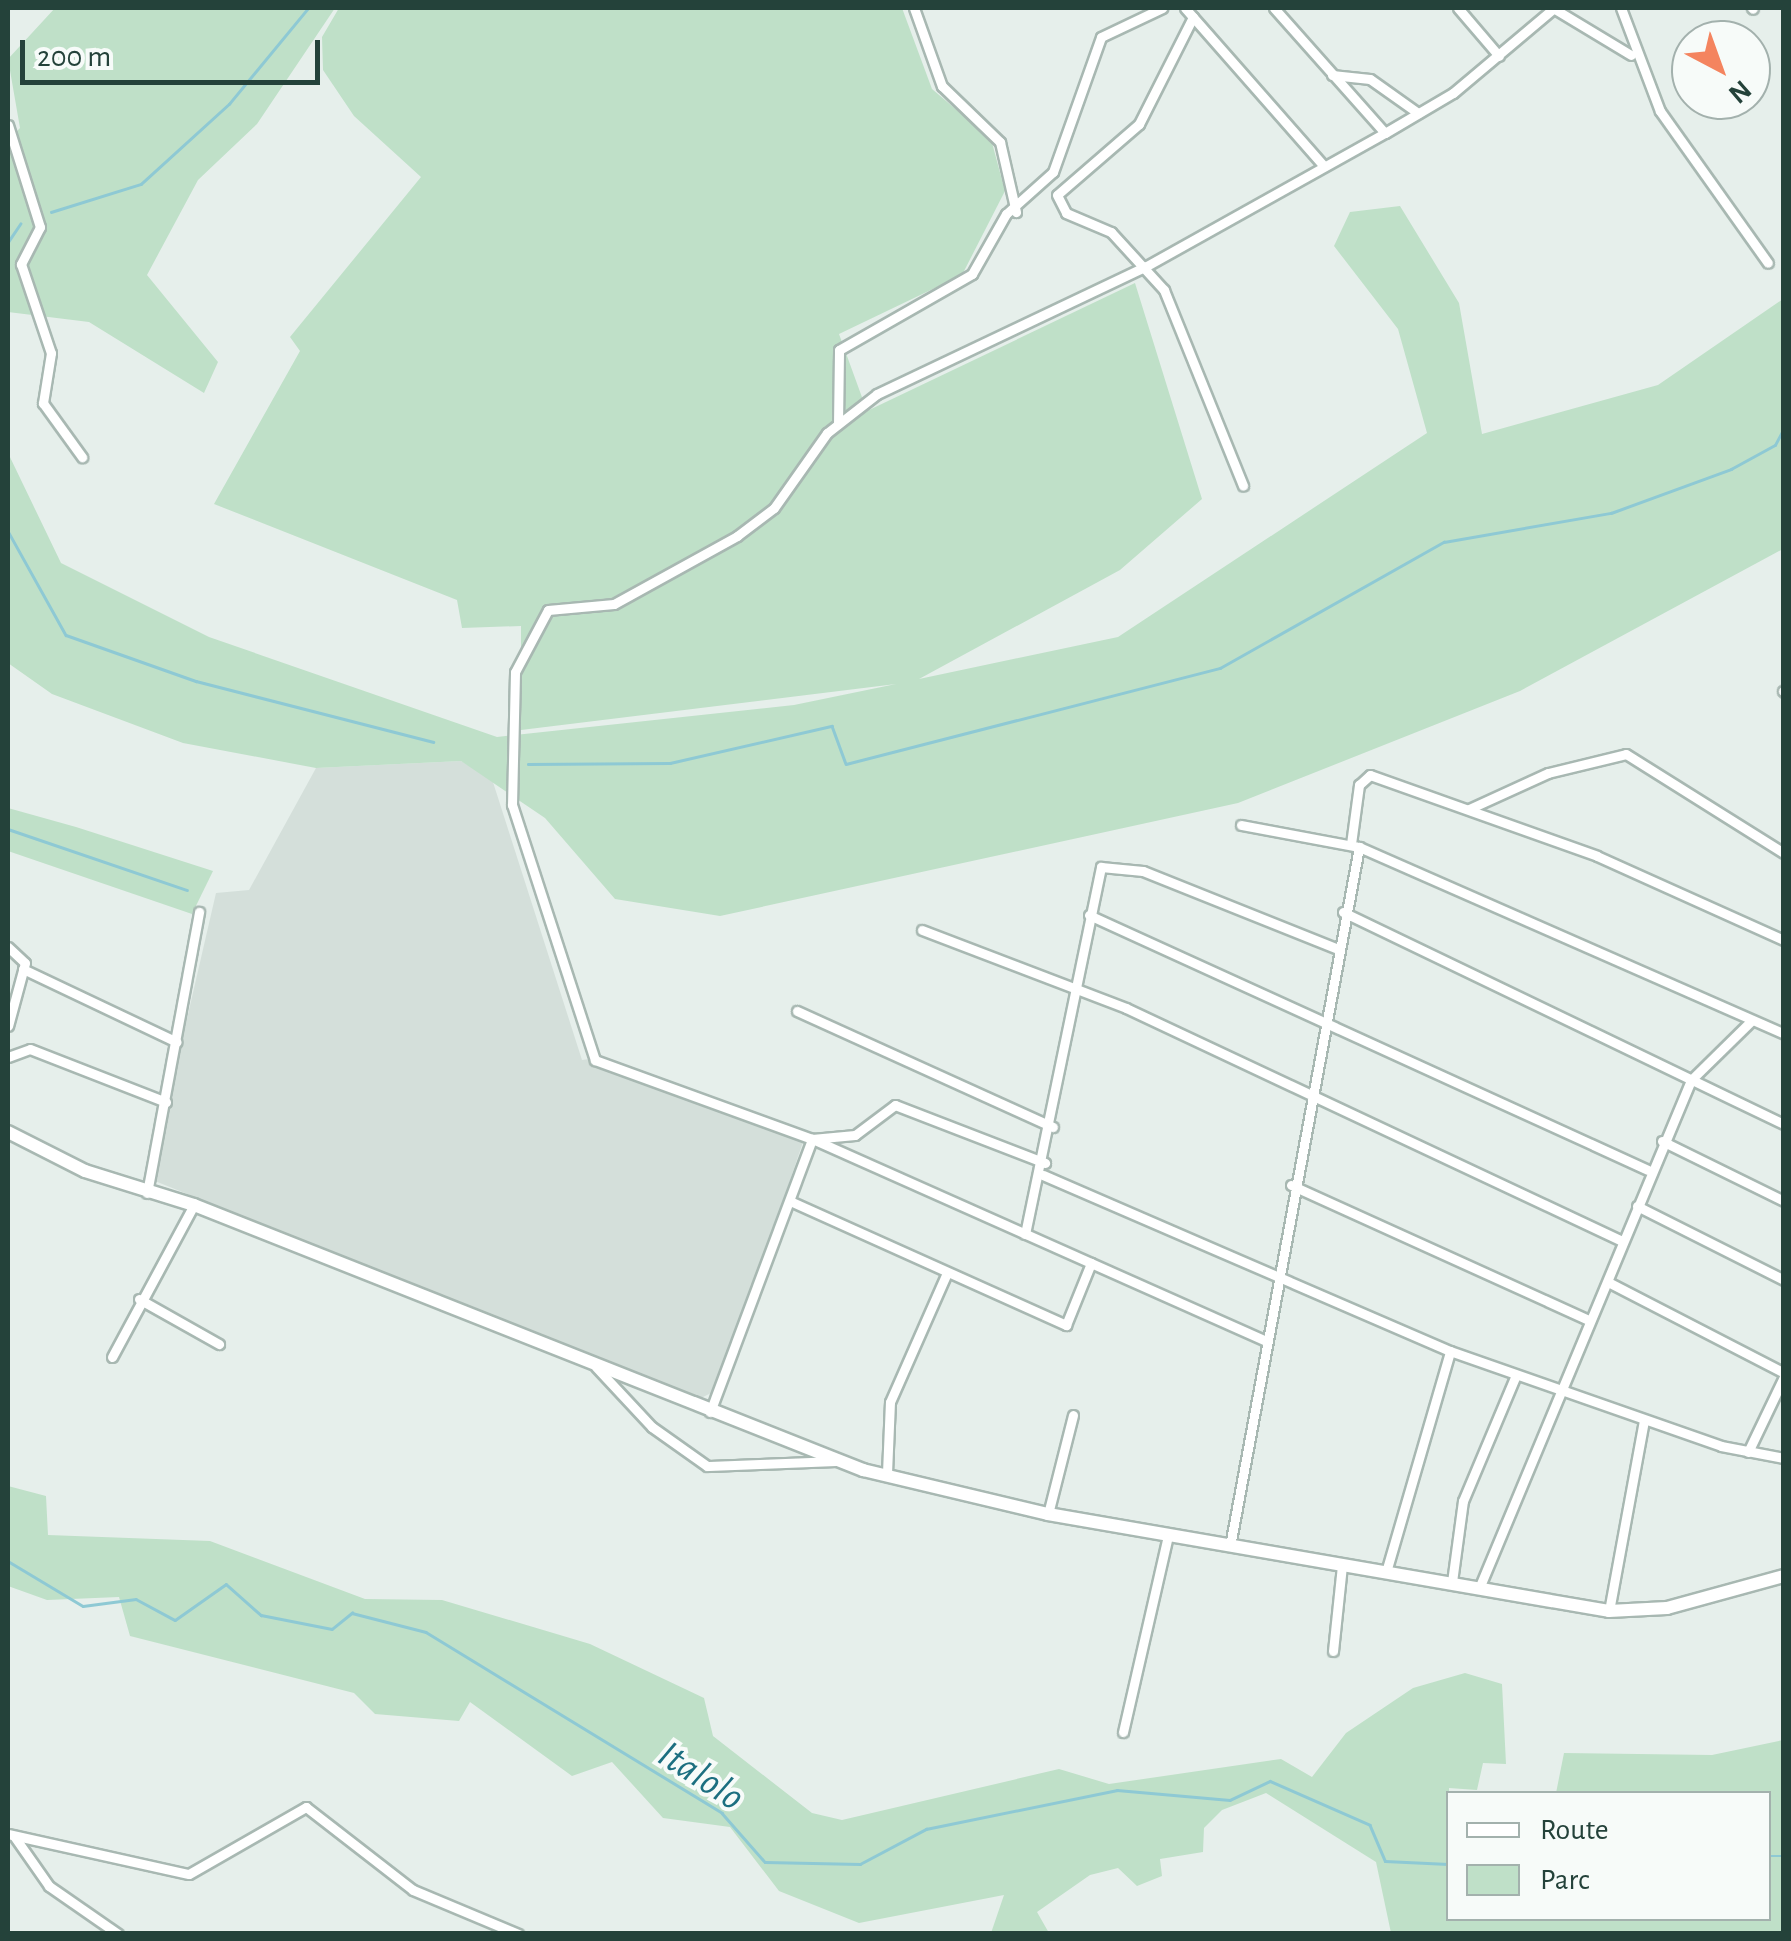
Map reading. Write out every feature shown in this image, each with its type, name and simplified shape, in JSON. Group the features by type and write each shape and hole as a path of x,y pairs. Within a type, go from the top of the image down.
{"street":[{"path":"914,8 942,86 1000,142 1016,212"},
{"path":"838,424 839,350 962,284 1006,214 1016,212 1053,172 1101,37 1162,8"},
{"path":"1184,8 1324,166"},
{"path":"1274,8 1385,133"},
{"path":"1458,8 1499,56"},
{"path":"1264,1340 812,1139 595,1060 512,805 511,700 537,618 562,605 614,604 737,536 774,508 838,424 877,394 1145,267 1385,133 1499,56 1554,8 1634,56"},
{"path":"1621,8 1634,56 1660,111 1768,263"},
{"path":"1193,18 1139,124 1057,191 1066,213 1105,226 1164,290 1243,486"},
{"path":"1332,75 1370,79 1418,113"},
{"path":"8,125 40,227 21,264 51,353 43,404 82,457"},
{"path":"1469,809 1548,774 1626,754 1784,853"},
{"path":"1230,1546 1291,1185 1344,912 1360,786 1370,775 1469,809 1784,940"},
{"path":"1241,825 1355,846 1784,1034"},
{"path":"1025,1234 1046,1163 1080,992 1096,874 1124,864 1336,948"},
{"path":"147,1193 178,1042 199,912"},
{"path":"1344,912 1784,1124"},
{"path":"1088,914 1648,1170"},
{"path":"922,930 1080,992 1620,1240"},
{"path":"8,947 23,954 23,969 8,1026"},
{"path":"23,969 178,1042"},
{"path":"797,1011 1053,1126"},
{"path":"1480,1586 1564,1393 1648,1170 1691,1080 1751,1021"},
{"path":"8,1057 30,1049 166,1102"},
{"path":"812,1139 855,1135 895,1106 1046,1163"},
{"path":"8,1132 147,1193 194,1204 838,1462 1048,1514 1610,1611 1667,1608 1784,1576"},
{"path":"710,1412 812,1139"},
{"path":"1662,1141 1784,1201"},
{"path":"1043,1175 1274,1280 1450,1351 1644,1422 1748,1452 1784,1458"},
{"path":"1291,1185 1589,1320"},
{"path":"790,1202 1066,1326 1090,1263"},
{"path":"112,1357 139,1299 194,1204"},
{"path":"1637,1206 1784,1280"},
{"path":"887,1473 890,1402 946,1275"},
{"path":"1608,1282 1784,1375 1748,1452"},
{"path":"139,1299 219,1344"},
{"path":"1386,1572 1450,1351"},
{"path":"596,1366 652,1427 707,1466 838,1462"},
{"path":"1452,1582 1463,1501 1516,1375"},
{"path":"1048,1514 1073,1415"},
{"path":"1610,1611 1644,1422"},
{"path":"1123,1732 1168,1536"},
{"path":"1333,1652 1342,1566"},
{"path":"11,1835 189,1874 306,1807 413,1890 518,1934"},
{"path":"11,1835 49,1886 118,1934"}],"shaded area":[{"path":"461,761 492,779 582,1060 597,1058 803,1142 719,1389 697,1400 150,1179 216,893 249,890 316,768"}],"green space":[{"path":"55,8 335,8 257,124 198,180 147,275 218,362 204,393 89,322 8,312 8,140 20,128 8,59"},
{"path":"339,8 902,8 932,89 991,139 1005,191 962,275 839,334 867,411 1135,283 1202,499 1120,570 919,679 1118,637 1427,433 1398,329 1334,246 1350,212 1400,206 1459,303 1482,434 1658,385 1783,299 1783,549 1520,691 1238,803 720,916 615,899 545,818 461,761 316,768 183,743 52,694 8,663 8,453 61,563 209,637 497,737 794,705 896,684 521,730 521,626 462,628 457,600 214,504 300,351 290,337 421,177 354,116 323,70 322,37"},
{"path":"8,808 213,871 192,914 8,851"},
{"path":"8,1486 46,1496 48,1535 210,1541 365,1599 442,1600 590,1644 704,1698 713,1736 812,1813 842,1820 1059,1769 1109,1784 1281,1759 1312,1777 1346,1733 1413,1688 1465,1673 1502,1684 1506,1764 1483,1763 1477,1790 1446,1791 1446,1921 1771,1921 1771,1791 1556,1791 1564,1753 1712,1755 1783,1740 1783,1933 1391,1933 1376,1862 1266,1793 1222,1810 1204,1828 1203,1852 1160,1859 1162,1876 1137,1886 1118,1868 1090,1875 1037,1912 1049,1933 991,1933 1004,1895 859,1923 779,1891 730,1827 663,1818 612,1762 572,1776 470,1702 459,1721 375,1714 354,1693 130,1636 119,1597 47,1600 8,1586"}],"waterway":[{"path":"51,212 141,184 229,104 308,8"},
{"path":"8,242 20,224"},
{"path":"528,764 670,763 832,726 846,764 1220,668 1444,542 1611,513 1731,469 1775,445 1784,428"},
{"path":"8,531 66,635 196,681 433,742"},
{"path":"8,829 187,890"},
{"name":"Italolo","path":"8,1561 83,1606 136,1599 175,1620 226,1584 261,1615 332,1629 352,1613 426,1632 722,1813 765,1862 860,1864 926,1829 1117,1790 1230,1800 1270,1781 1370,1825 1385,1861 1446,1864"},
{"name":"Italolo","path":"1771,1856 1784,1856"}]}
